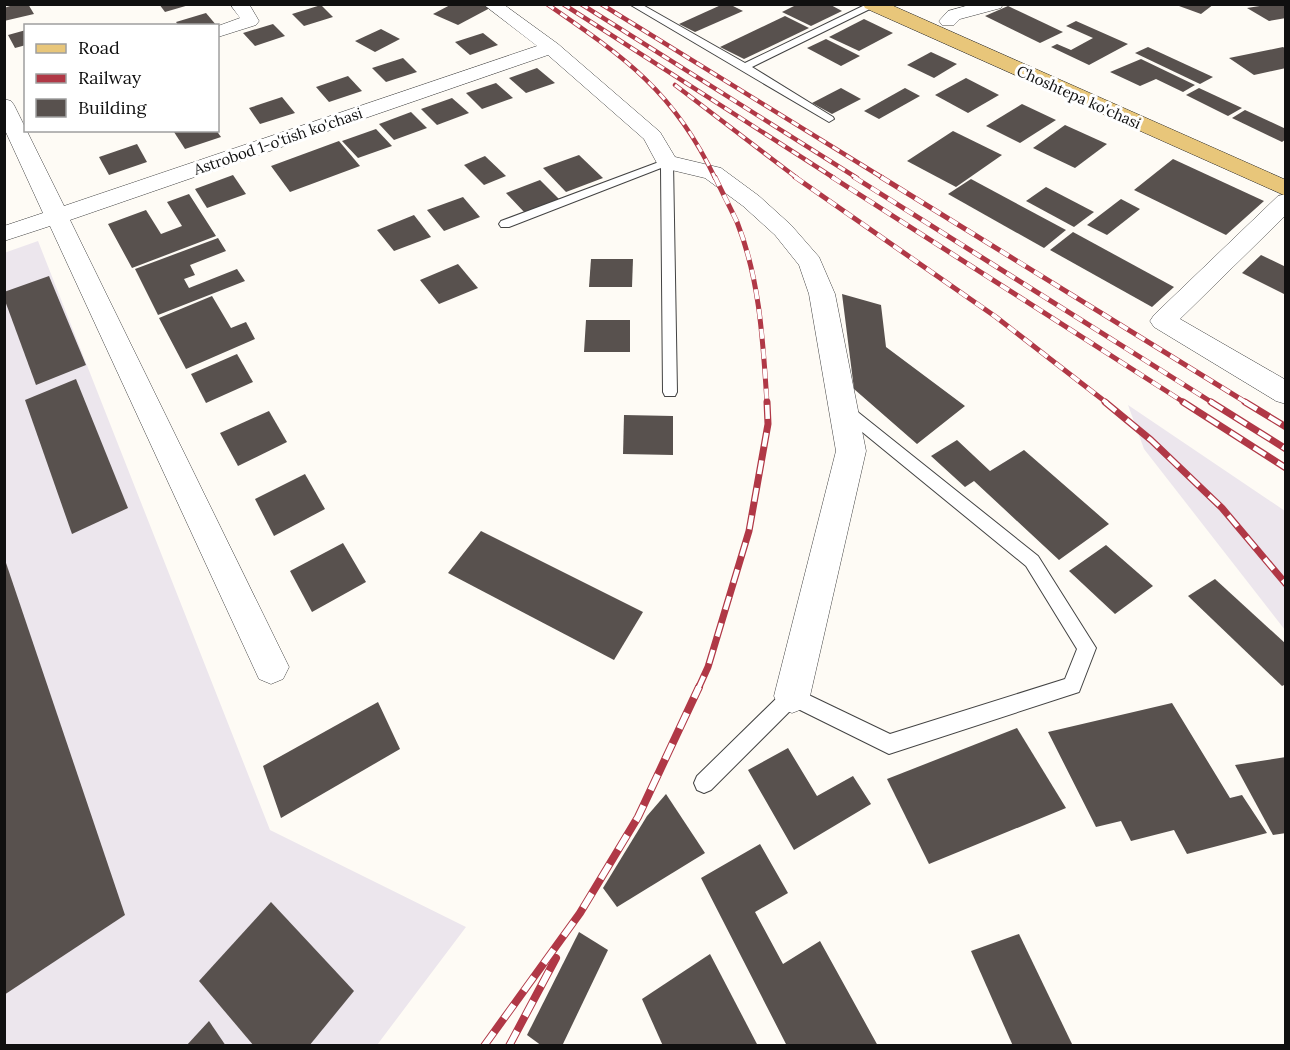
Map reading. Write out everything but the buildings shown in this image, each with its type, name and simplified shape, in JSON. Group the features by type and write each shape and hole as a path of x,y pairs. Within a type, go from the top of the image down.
{"main road":[{"name":"Choshtepa ko'chasi","path":"911,4 1177,118"},
{"name":"Choshtepa ko'chasi","path":"872,5 1286,189"}],"street":[{"path":"219,32 250,21 247,13 238,4"},
{"path":"491,4 551,48 653,136 667,162 713,173 783,230 810,263 822,294 851,450 792,696"},
{"path":"948,21 954,15 995,4"},
{"name":"Astrobod 1-o'tish ko'chasi","path":"4,234 551,48"},
{"path":"8,98 56,216 271,667"},
{"path":"1286,201 1163,321 1286,394"}],"lane":[{"path":"633,4 745,67 829,119"},
{"path":"745,67 872,5"},
{"path":"505,224 667,162 670,392"},
{"path":"705,783 792,696 889,744 1072,686 1087,648 1032,561 843,408"}],"shaded area":[{"path":"38,241 270,830 466,927 377,1045 5,1045 4,253"},
{"path":"1128,405 1285,511 1285,630 1144,449"}],"railway":[{"path":"547,4 600,41 644,78 682,122 715,178"},
{"path":"563,4 834,178"},
{"path":"581,4 857,178"},
{"path":"601,4 883,178"},
{"path":"675,85 797,178"},
{"path":"715,177 737,222 751,266 759,311 767,403"},
{"path":"795,177 996,317 1107,403"},
{"path":"832,177 1185,403"},
{"path":"854,177 1213,403"},
{"path":"881,177 1247,403"},
{"path":"698,689 708,667 749,531 768,424 767,402"},
{"path":"1105,402 1151,440 1222,508 1286,584"},
{"path":"1183,402 1286,468"},
{"path":"1211,402 1286,449"},
{"path":"1245,402 1286,427"},
{"path":"484,1046 580,913 638,817 699,687"},
{"path":"509,1046 556,958"}]}
